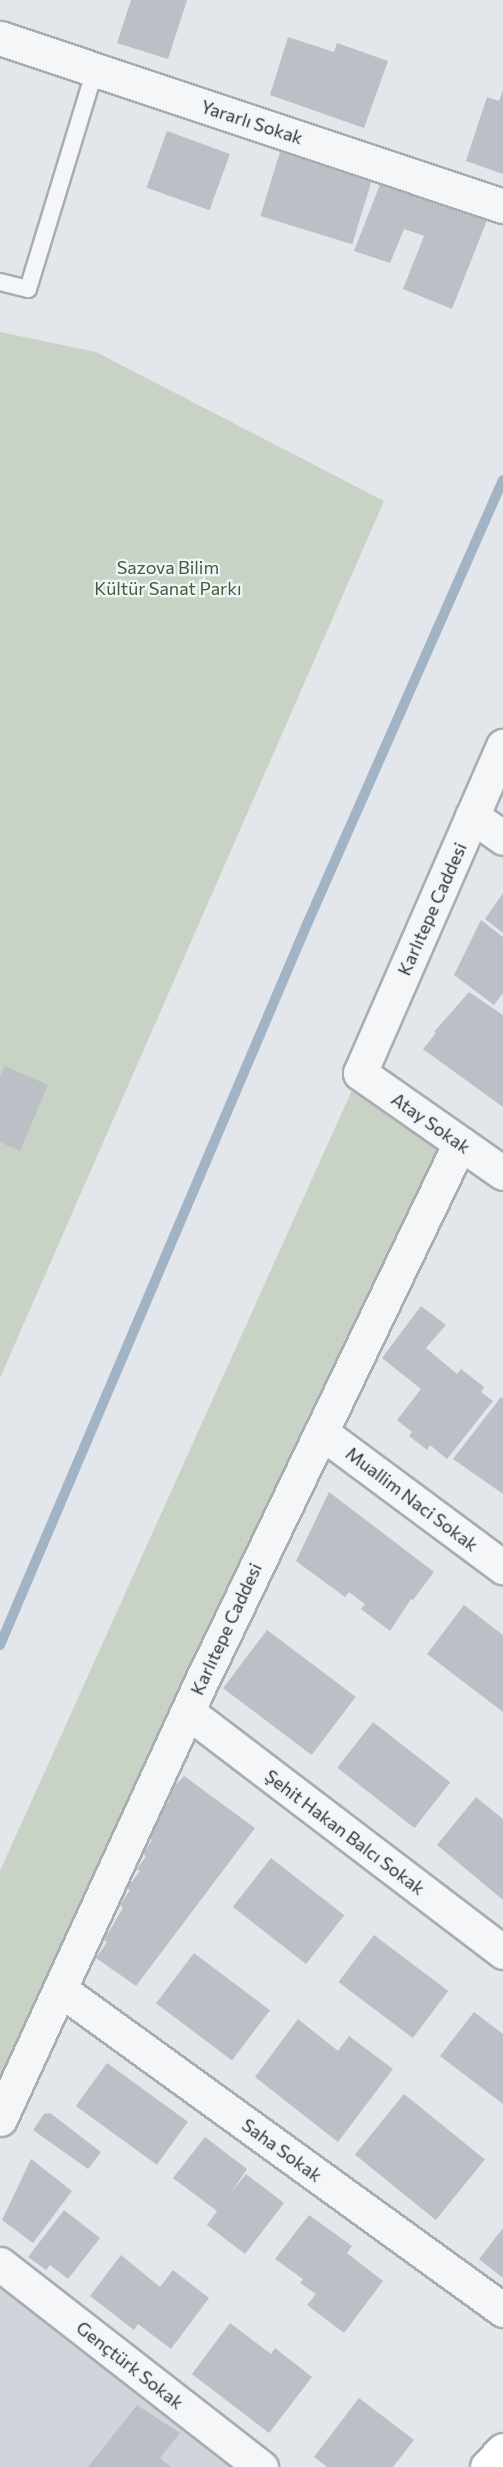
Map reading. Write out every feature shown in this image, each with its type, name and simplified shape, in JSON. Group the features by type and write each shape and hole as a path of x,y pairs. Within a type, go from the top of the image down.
{"main road":[{"path":"488,2467 503,2450"}],"street":[{"name":"Yararlı Sokak","path":"0,38 503,206"},
{"name":"Karlıtepe Caddesi","path":"360,1072 503,746"},
{"path":"472,816 503,838"},
{"name":"Atay Sokak","path":"360,1072 503,1173"},
{"name":"Karlıtepe Caddesi","path":"0,2119 188,1712 460,1143"},
{"name":"Muallim Naci Sokak","path":"321,1431 503,1567"},
{"name":"Şehit Hakan Balcı Sokak","path":"188,1712 503,1952"},
{"name":"Saha Sokak","path":"61,1990 503,2310"},
{"name":"Gençtürk Sokak","path":"0,2264 261,2467"}],"lane":[{"path":"0,282 28,289 95,70"}],"shaded area":[{"path":"0,2282 233,2467 0,2467"}],"green space":[{"name":"Sazova Bilim Kültür Sanat Parkı","path":"0,332 96,352 384,501 0,1378"},
{"path":"353,1088 443,1149 0,2088 0,1871"}],"building":[{"path":"131,0 187,0 168,59 117,43"},
{"path":"288,37 334,52 337,43 388,61 364,128 270,95"},
{"path":"503,90 503,174 466,161 487,97 499,101"},
{"path":"167,131 230,154 209,210 146,187"},
{"path":"280,152 372,180 352,244 260,216"},
{"path":"381,182 489,215 452,309 403,289 424,236 404,229 390,263 354,251"},
{"path":"503,893 503,933 485,919"},
{"path":"481,920 503,937 503,993 494,1005 454,975"},
{"path":"469,992 503,1015 503,1107 423,1049 436,1033 434,1032"},
{"path":"5,1066 48,1085 20,1151 0,1142 0,1077"},
{"path":"421,1306 446,1325 426,1348 457,1374 461,1369 484,1387 481,1392 493,1401 447,1459 430,1445 427,1450 409,1436 412,1432 397,1420 421,1389 382,1358"},
{"path":"501,1397 503,1399 503,1494 453,1459"},
{"path":"329,1492 434,1572 413,1600 411,1599 390,1631 361,1609 365,1604 349,1592 345,1597 296,1561"},
{"path":"464,1605 503,1635 503,1712 427,1654"},
{"path":"267,1630 356,1697 312,1755 223,1688"},
{"path":"373,1722 450,1782 415,1828 337,1768"},
{"path":"184,1776 255,1828 136,1986 96,1958 107,1942 104,1940 123,1908 120,1905 130,1890 127,1888 140,1871 137,1869 146,1856 143,1854 152,1840 144,1834 170,1799 167,1795"},
{"path":"476,1797 503,1819 503,1900 437,1845"},
{"path":"271,1858 344,1915 306,1964 233,1907"},
{"path":"374,1935 448,1991 413,2038 338,1982"},
{"path":"194,1953 270,2010 232,2060 156,2003"},
{"path":"474,2012 503,2034 503,2104 440,2056"},
{"path":"298,2019 338,2051 349,2036 393,2069 338,2142 255,2077"},
{"path":"107,2063 188,2122 157,2165 76,2106"},
{"path":"404,2094 485,2159 436,2220 355,2155"},
{"path":"50,2113 101,2152 88,2169 33,2130 44,2114"},
{"path":"205,2137 247,2169 230,2194 246,2174 284,2203 245,2254 207,2225 217,2211 173,2178"},
{"path":"31,2159 72,2191 33,2243 2,2220"},
{"path":"64,2210 100,2238 68,2279 50,2265 46,2270 28,2257"},
{"path":"309,2215 352,2246 347,2253 383,2281 344,2333 307,2305 316,2294 300,2283 303,2279 275,2259"},
{"path":"503,2228 503,2278 479,2259"},
{"path":"121,2255 160,2287 173,2270 209,2298 171,2349 138,2324 134,2330 90,2296"},
{"path":"230,2323 271,2354 275,2348 312,2377 269,2433 192,2374"},
{"path":"359,2398 414,2440 393,2467 327,2467 314,2457"},
{"path":"137,2405 180,2433 160,2458 171,2467 88,2467"}],"waterway":[{"path":"0,1645 308,922 503,480"}]}
